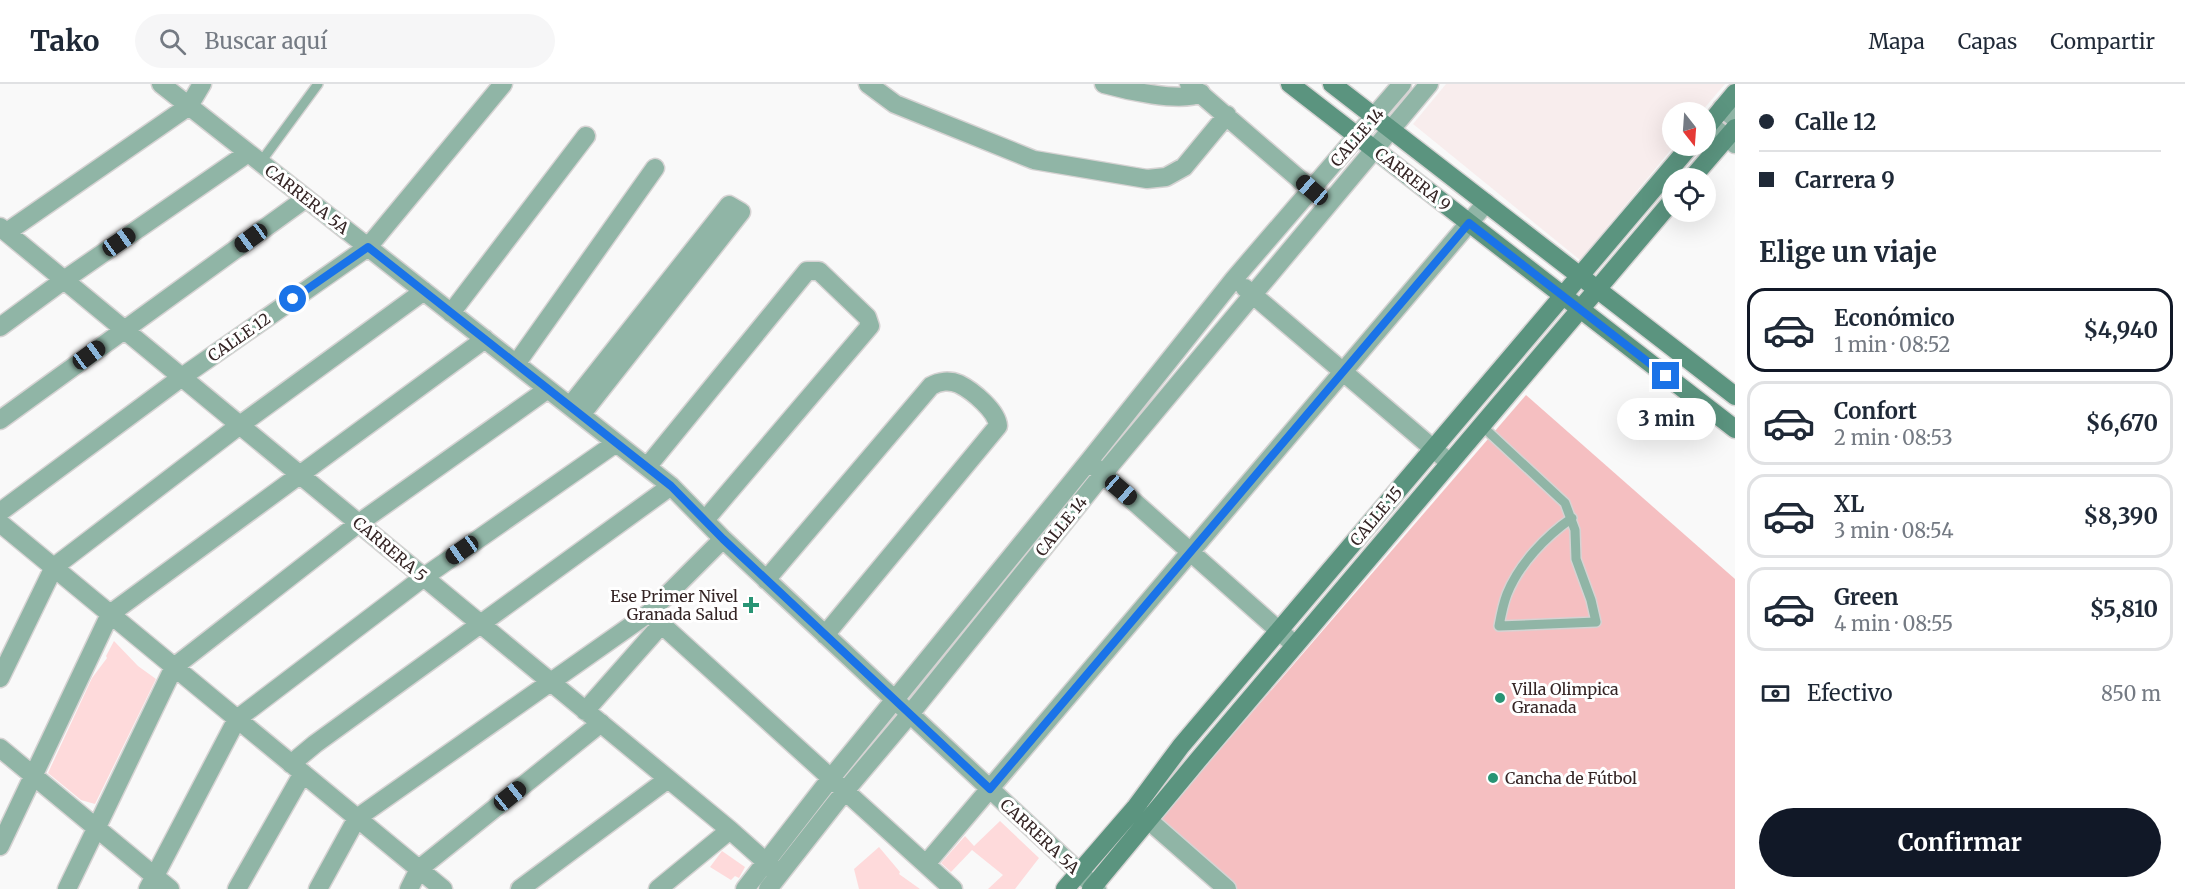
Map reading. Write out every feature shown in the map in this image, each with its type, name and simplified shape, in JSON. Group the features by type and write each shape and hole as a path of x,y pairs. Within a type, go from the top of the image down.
{"street":[{"name":"CARRERA 5A","path":"161,84 671,486 766,580 1094,888"},
{"path":"3,229 189,106 202,84"},
{"name":"CALLE 12","path":"0,512 182,377 368,247 503,84"},
{"path":"868,84 895,104 1034,160 1147,179 1167,177 1184,167 1227,115"},
{"path":"1104,84 1139,92 1178,96 1191,96 1195,89 1312,190"},
{"name":"CARRERA 9","path":"1290,84 1735,429"},
{"name":"CARRERA 9","path":"1332,84 1735,396"},
{"name":"CALLE 14","path":"768,889 773,868 831,778 1234,279 1402,84"},
{"name":"CALLE 14","path":"745,889 773,868 845,791 910,714 1103,474 1429,84"},
{"path":"1716,121 1729,113 1735,93"},
{"path":"1702,168 1732,137 1716,130"},
{"path":"451,313 586,136"},
{"name":"CALLE 15","path":"1065,889 1135,808 1181,746 1682,156"},
{"path":"0,327 64,279 254,158"},
{"path":"516,364 655,168"},
{"path":"0,420 305,199"},
{"path":"926,864 1486,203"},
{"path":"729,205 741,212 575,411 729,205"},
{"name":"CALLE 15","path":"1094,888 1198,760 1662,213"},
{"name":"CARRERA 5","path":"3,229 668,778 773,868"},
{"path":"647,467 807,271 819,271 867,317 870,326 705,520"},
{"path":"1234,279 1450,463"},
{"path":"0,678 54,567 240,425 424,291"},
{"path":"0,846 110,614 485,339"},
{"path":"766,580 931,386 938,382 959,384 985,404 997,418 998,426 825,635"},
{"path":"67,889 174,667 358,523 548,389"},
{"path":"151,882 237,719 424,577 616,443"},
{"path":"1089,461 1295,645"},
{"path":"237,889 297,769 315,744 671,486"},
{"path":"0,523 443,889"},
{"path":"585,711 655,619 723,539"},
{"path":"318,889 357,818 552,683 655,619"},
{"path":"655,619 953,889"},
{"path":"410,889 419,869 601,723"},
{"path":"0,748 97,828 151,882 170,889"},
{"path":"520,889 668,778"},
{"path":"1135,808 1227,889"},
{"path":"658,889 730,830"}],"lane":[{"path":"254,158 318,84"},
{"path":"1482,426 1561,497 1572,518 1575,530 1576,559 1591,600 1596,622 1498,626 1506,595 1521,569 1552,534 1572,518"}],"shaded area":[{"path":"1446,84 1725,84 1710,102 1662,102 1662,156 1666,156 1580,260 1413,124"},
{"name":"Villa Olimpica Granada","path":"1526,395 1735,579 1735,889 1232,889 1161,818"}],"building":[{"path":"114,641 138,666 156,679 95,804 81,800 48,773 92,678 107,658"},
{"path":"1000,821 1039,858 1015,889 988,889 1003,875 972,850 951,872 941,863 965,836 974,846"},
{"path":"879,847 900,872 899,874 920,889 859,889 854,869"},
{"path":"722,851 745,867 739,878 735,876 731,880 710,867"}],"place":[{"name":"Ese Primer Nivel Granada Salud","path":"751,605"},
{"name":"Villa Olimpica Granada","path":"1500,698"},
{"name":"Cancha de Fútbol","path":"1493,778"}],"route":[{"path":"293,299 368,247 671,486 723,539 990,789 1469,223 1666,376"}]}
